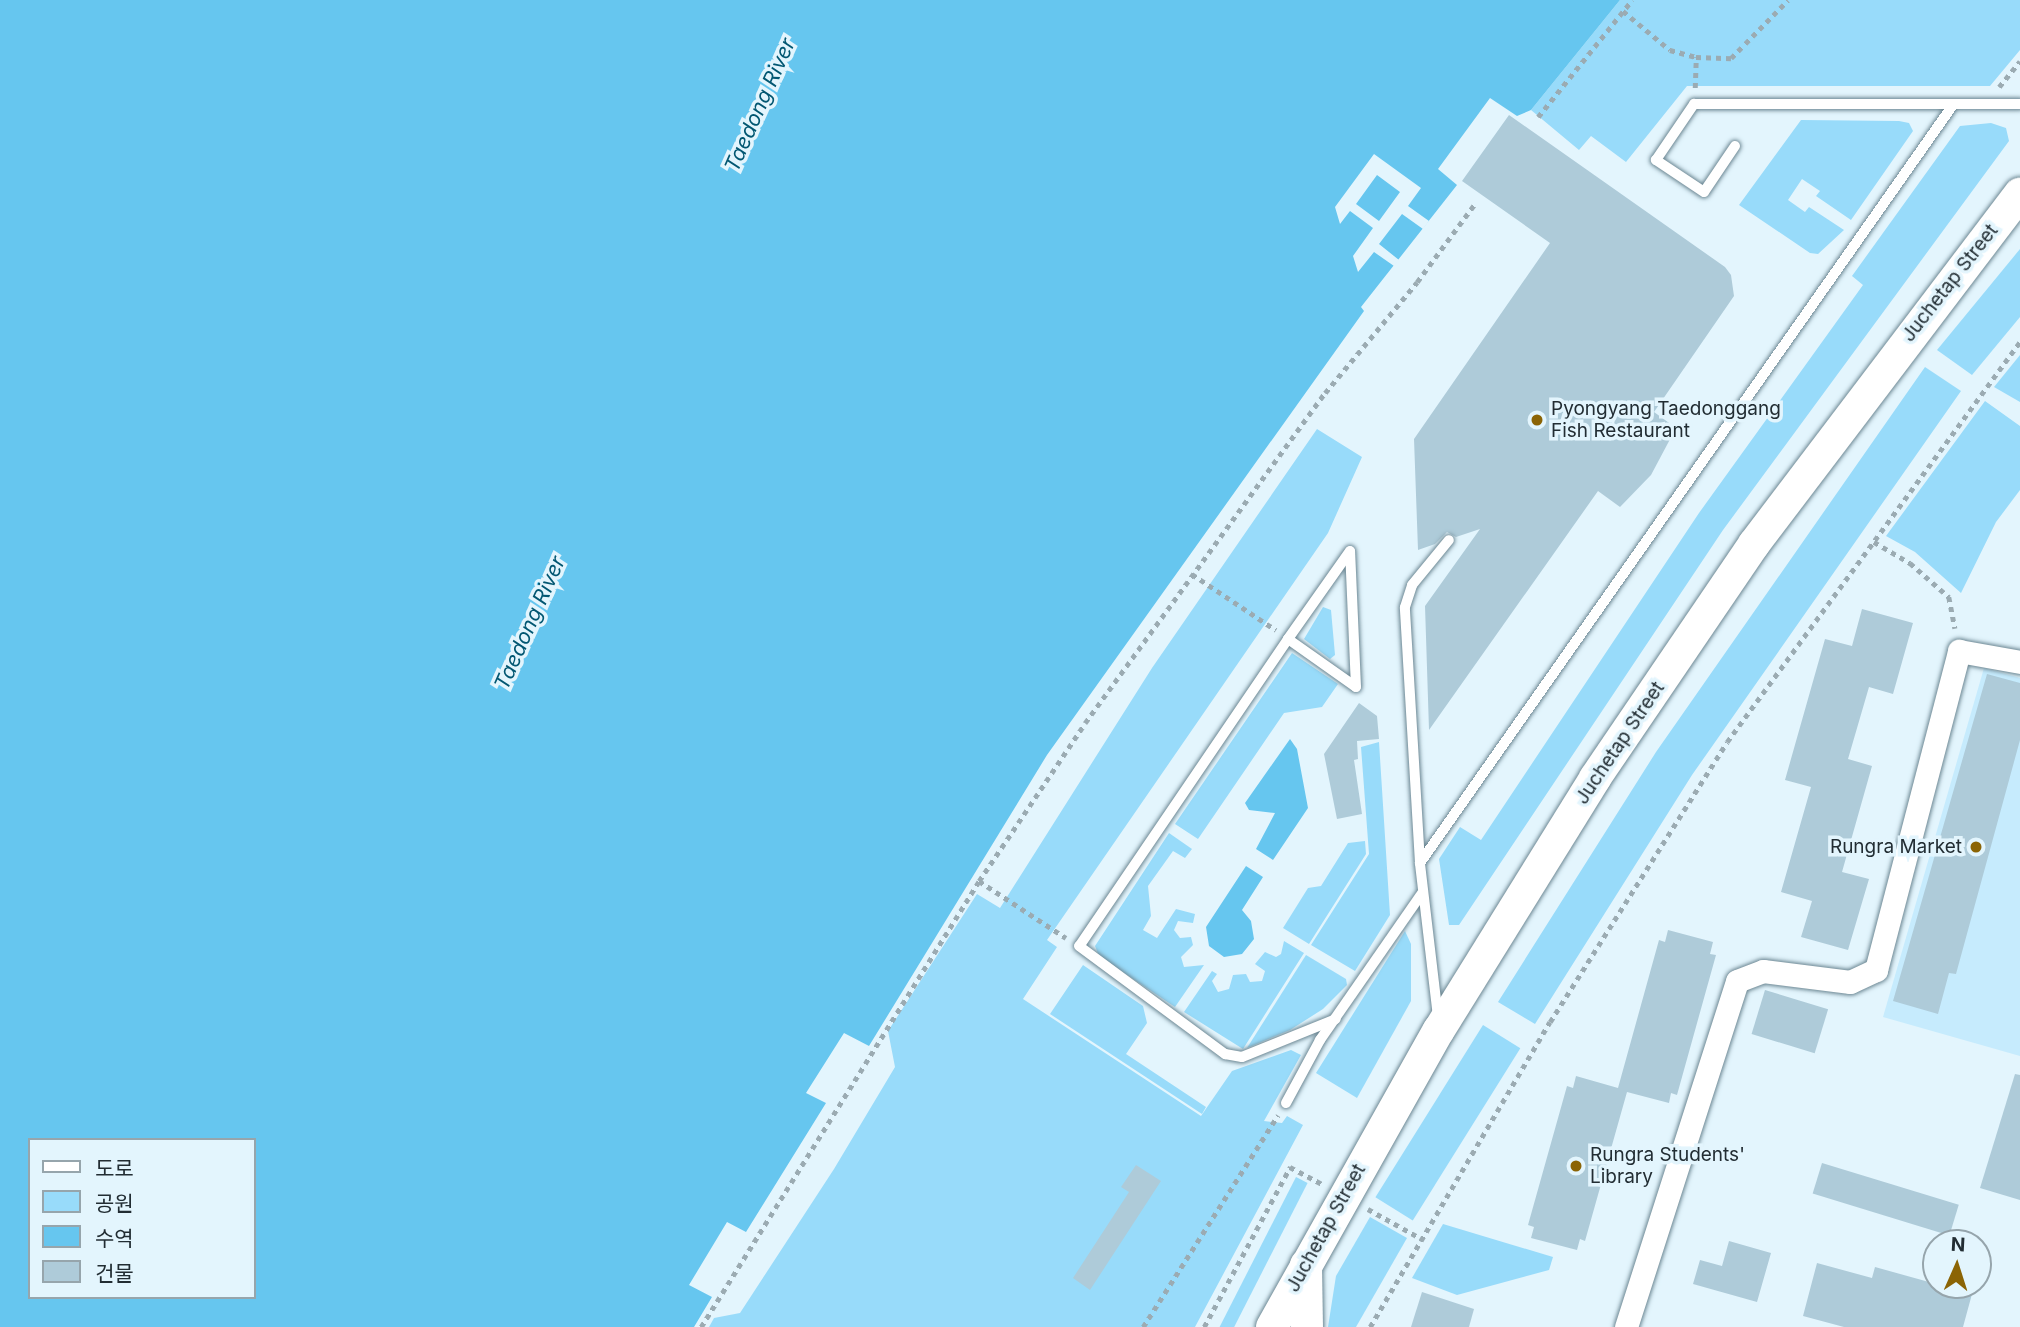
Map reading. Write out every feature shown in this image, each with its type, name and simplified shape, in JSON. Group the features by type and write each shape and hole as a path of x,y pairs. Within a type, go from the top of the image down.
{"main road":[{"name":"Juchetap Street","path":"1272,1327 1439,1030 1595,778 1746,555 2020,194"},
{"path":"1306,1263 1307,1327"}],"street":[{"path":"1626,1327 1737,981 1763,971 1850,982 1876,970 1959,651 2020,662"}],"lane":[{"path":"1735,146 1704,192 1656,160 1694,104 2020,104"},
{"path":"1420,863 1953,105"},
{"path":"1439,1030 1422,893 1405,607 1412,585 1449,540"},
{"path":"1288,639 1356,687 1350,551 1288,639 1079,946 1225,1054 1242,1057 1336,1019"},
{"path":"1286,1103 1336,1019 1422,893"}],"path":[{"path":"1538,117 1632,0"},
{"path":"1623,11 1670,50 1696,57 1731,58 1788,0"},
{"path":"1694,104 1696,57"},
{"path":"1984,103 2020,61"},
{"path":"701,1327 979,881 1192,574 1325,393 1417,282 1474,205"},
{"path":"1370,1327 1550,1022 1727,742 2020,342"},
{"path":"1874,542 1910,563 1949,597 1959,651"},
{"path":"1192,574 1288,639"},
{"path":"979,881 1079,946"},
{"path":"1143,1327 1286,1103"}],"shaded area":[{"name":"Rungra Market","path":"1984,668 2020,678 2020,1056 1883,1017"}],"green space":[{"path":"1620,0 2020,0 2020,50 1990,86 1687,86 1626,162 1591,136 1579,150 1531,110"},
{"path":"1801,120 1899,121 1909,123 1913,131 1851,220 1816,196 1820,191 1802,179 1788,200 1805,212 1809,207 1844,230 1818,254 1810,253 1739,205"},
{"path":"1991,123 2006,128 2009,141 1723,530 1459,925 1449,925 1439,859 1460,827 1481,840 1699,513 1863,285 1852,276 1960,126"},
{"path":"2020,249 2020,317 1972,375 1937,350"},
{"path":"2020,355 2020,402 1994,387"},
{"path":"1925,367 1961,391 1692,775 1535,1024 1498,1002 1656,752"},
{"path":"1985,401 2020,426 2020,490 1996,522 1961,593 1915,552 1886,536"},
{"path":"1317,429 1362,457 1328,533 1047,940 1057,947 1023,999 1201,1116 1232,1071 1291,1050 1301,1055 1264,1121 1282,1123 1287,1116 1303,1125 1195,1327 709,1327 714,1318 740,1313 834,1169 895,1067 888,1031 977,894 1000,908 1152,668"},
{"path":"1323,607 1331,610 1335,655 1330,659 1304,639"},
{"path":"1292,653 1338,684 1322,707 1284,713 1198,839 1175,824"},
{"path":"1379,742 1390,915 1355,971 1311,945 1369,854 1361,747"},
{"path":"1169,833 1192,849 1185,858 1173,851 1148,886 1151,916 1143,930 1157,938 1176,909 1195,914 1193,923 1178,921 1174,930 1180,938 1191,937 1193,945 1181,957 1184,967 1204,965 1175,1007 1099,956 1095,946"},
{"path":"1365,841 1366,854 1309,944 1283,928 1308,888 1321,886 1348,843"},
{"path":"1405,931 1411,944 1411,1001 1357,1098 1316,1073"},
{"path":"1284,941 1304,953 1243,1049 1184,1012 1212,971 1217,974 1212,981 1218,992 1229,989 1233,975 1246,974 1250,982 1262,981 1265,971 1255,964 1265,952 1276,957 1281,954"},
{"path":"1306,955 1346,979 1347,985 1323,1009 1290,1030 1247,1048"},
{"path":"1083,965 1143,1006 1147,1023 1126,1054 1206,1107 1202,1114 1050,1014"},
{"path":"1483,1025 1520,1048 1413,1220 1375,1197"},
{"path":"1296,1177 1308,1183 1234,1327 1220,1327"},
{"path":"1370,1217 1407,1238 1356,1327 1328,1327 1336,1276"},
{"path":"1443,1224 1553,1257 1549,1270 1457,1295 1412,1278"}],"water":[{"name":"Taedong River","path":"0,0 1620,0 1531,110 1517,116 1490,98 1438,169 1457,185 1361,307 1364,311 1047,755 869,1046 844,1033 806,1093 826,1103 746,1232 727,1222 689,1285 712,1297 694,1327 0,1327"},
{"path":"1290,739 1297,749 1308,808 1273,860 1256,849 1275,813 1249,810 1245,803"},
{"path":"1246,866 1263,877 1242,910 1251,921 1254,939 1242,954 1224,957 1209,946 1206,927"}],"pier":[{"path":"1374,154 1421,188 1408,206 1429,221 1423,229 1402,214 1379,244 1399,260 1394,266 1374,252 1358,272 1353,256 1373,228 1350,211 1340,224 1335,207","holes":["1377,175 1400,192 1379,221 1356,204"]}],"building":[{"name":"Pyongyang Taedonggang Fish Restaurant","path":"1509,115 1725,267 1731,275 1734,296 1654,412 1676,428 1651,475 1620,507 1598,491 1429,730 1425,606 1480,529 1456,537 1447,532 1435,544 1418,550 1414,439 1550,243 1462,181"},
{"path":"1862,609 1913,623 1893,694 1869,687 1848,759 1872,766 1842,872 1869,879 1848,950 1801,937 1812,901 1781,892 1811,787 1785,780 1825,639 1852,646"},
{"path":"1987,674 2020,683 2020,740 1956,974 1949,973 1938,1014 1893,1001"},
{"path":"1359,703 1377,716 1379,739 1357,741 1358,759 1354,760 1362,814 1337,819 1324,754"},
{"path":"1668,930 1713,942 1710,954 1716,955 1677,1095 1671,1093 1669,1103 1627,1092 1585,1241 1580,1239 1577,1250 1531,1238 1534,1227 1528,1225 1567,1086 1573,1088 1576,1076 1618,1088 1659,940 1665,942"},
{"path":"1765,990 1828,1009 1815,1053 1752,1034"},
{"path":"2015,1074 2020,1075 2020,1200 1980,1188"},
{"path":"1822,1163 1959,1205 1951,1229 1928,1229 1813,1194"},
{"path":"1136,1165 1161,1181 1090,1290 1073,1278 1129,1192 1121,1187"},
{"path":"1729,1241 1771,1253 1757,1302 1693,1284 1700,1260 1722,1266"},
{"path":"1817,1263 1872,1278 1875,1267 1922,1280 1922,1299 1971,1299 1963,1327 1844,1327 1803,1316"},
{"path":"1422,1292 1474,1309 1469,1327 1411,1327"}],"place":[{"name":"Pyongyang Taedonggang Fish Restaurant","path":"1537,420"},
{"name":"Rungra Market","path":"1976,847"},
{"name":"Rungra Students' Library","path":"1576,1166"}]}
